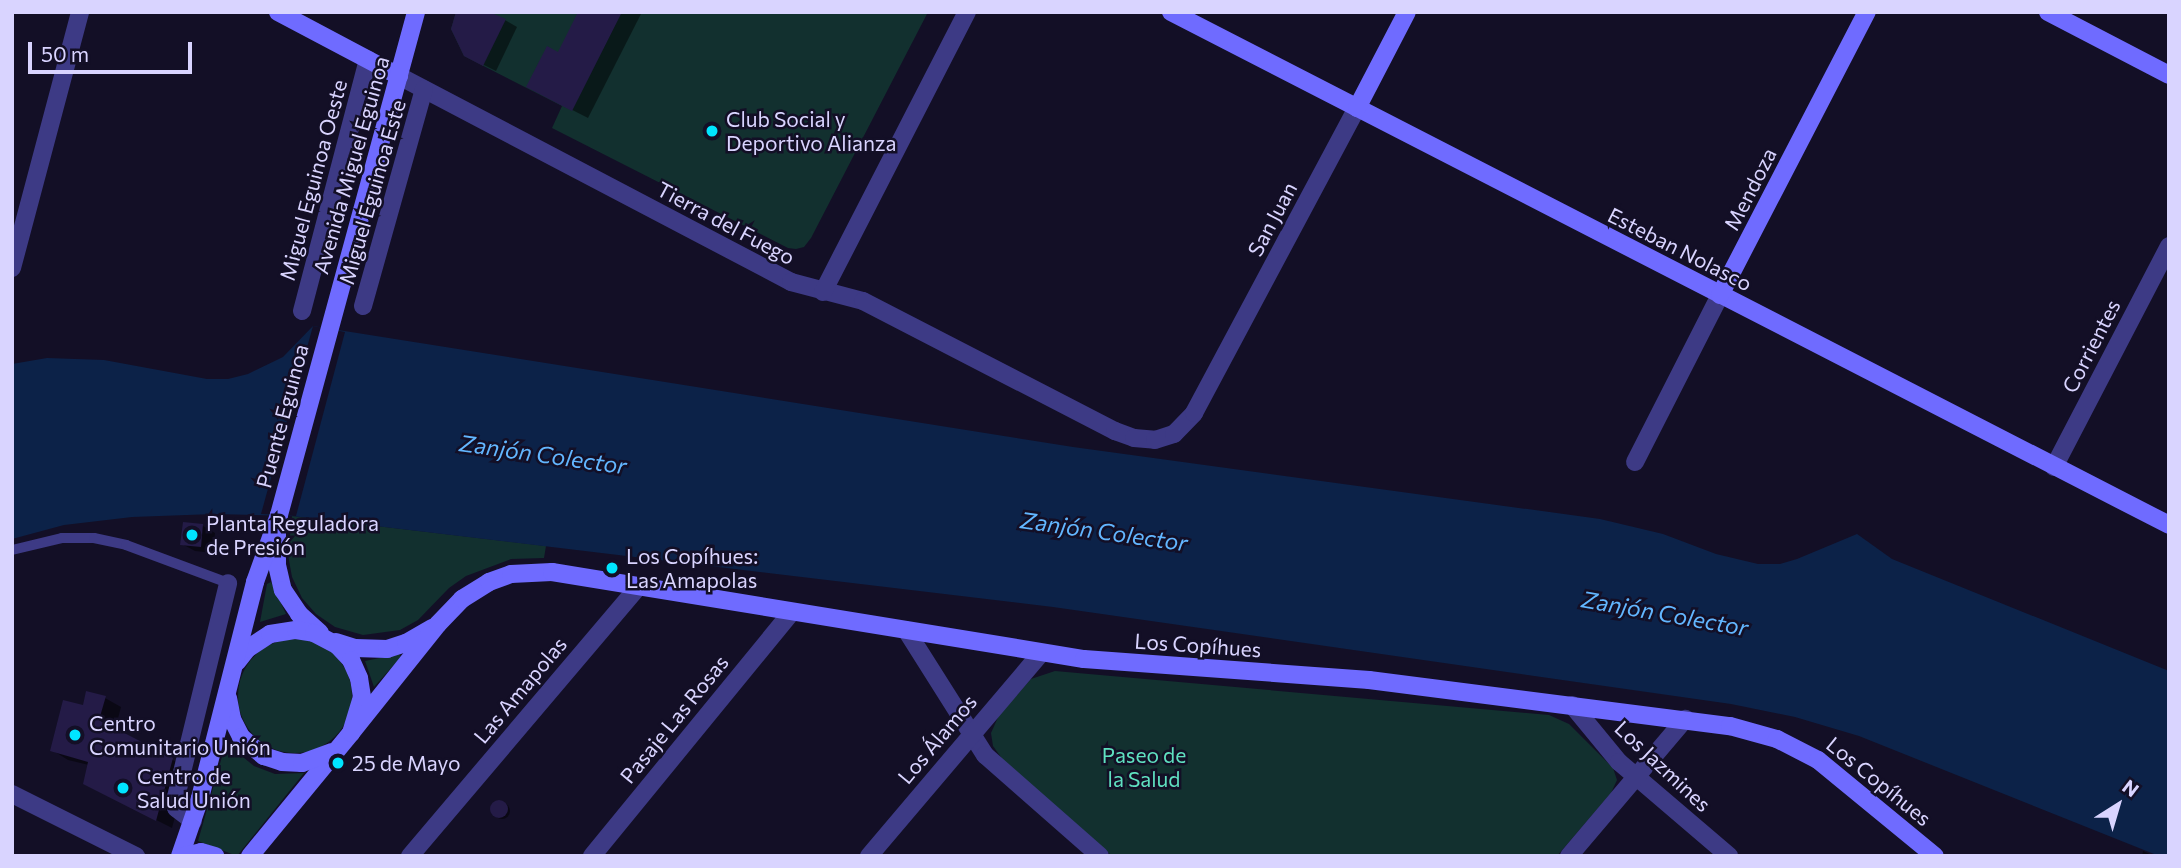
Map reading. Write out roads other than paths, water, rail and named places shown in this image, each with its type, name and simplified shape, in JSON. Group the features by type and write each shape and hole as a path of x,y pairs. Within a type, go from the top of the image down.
{"main road":[{"name":"Tierra del Fuego","path":"278,12 399,76"},
{"name":"Avenida Miguel Eguinoa","path":"328,329 416,12"},
{"name":"Esteban Nolasco","path":"1171,12 2169,525"},
{"name":"San Juan","path":"1357,108 1407,12"},
{"name":"Mendoza","path":"1720,295 1867,12"},
{"path":"2048,12 2169,75"},
{"name":"Puente Eguinoa","path":"279,515 328,329"},
{"path":"250,856 348,737 361,706 361,687 351,660 299,614 280,582 276,556 279,515"},
{"path":"215,856 201,852 182,856 255,582 279,515"},
{"name":"Los Copíhues","path":"348,737 438,624 471,593 511,574 552,572 1041,653 1124,663 1359,679 1685,719 1745,729 1805,752 1844,780 1935,856"},
{"name":"Los Copíhues","path":"327,638 355,648 387,649 406,643 438,624"},
{"path":"327,638 296,630 270,634 247,649 231,676 228,700 232,719 241,737 264,756 282,762 302,763 321,758 348,737"}],"street":[{"path":"12,268 80,12"},
{"path":"823,292 967,12"},
{"name":"Miguel Eguinoa Oeste","path":"302,311 368,60"},
{"name":"Tierra del Fuego","path":"399,76 781,278 823,292 863,301 1125,435 1144,439 1165,438"},
{"name":"Miguel Eguinoa Este","path":"363,306 424,89"},
{"name":"San Juan","path":"1165,438 1182,429 1194,414 1357,108"},
{"name":"Corrientes","path":"2054,467 2169,246"},
{"name":"Mendoza","path":"1635,462 1720,295"},
{"path":"193,821 178,810 175,801 228,583"},
{"name":"Las Amapolas","path":"410,856 639,586"},
{"name":"Pasaje Las Rosas","path":"592,856 792,612"},
{"path":"906,630 971,735 991,762 1100,856"},
{"name":"Los Álamos","path":"869,856 1041,653"},
{"name":"Los Jazmines","path":"1572,705 1614,757 1729,856"},
{"path":"1569,856 1685,719"},
{"path":"12,794 136,856"}],"lane":[{"path":"12,550 62,538 94,538 126,545 228,583"}],"water":[{"name":"Zanjón Colector","path":"313,326 1073,447 1600,519 1663,534 1716,554 1758,564 1780,564 1797,559 1857,534 1892,559 2169,671 2169,856 2159,856 1859,736 1795,717 1731,704 1053,607 292,516 214,514 132,517 64,525 12,539 12,364 47,358 104,360 207,379 228,379 248,374 283,357"}],"place":[{"name":"Club Social y Deportivo Alianza","path":"712,131"},
{"name":"Planta Reguladora de Presión","path":"192,535"},
{"name":"Los Copíhues: Las Amapolas","path":"612,568"},
{"name":"Centro Comunitario Unión","path":"75,735"},
{"name":"25 de Mayo","path":"338,763"},
{"name":"Centro de Salud Unión","path":"123,788"}],"park label":[{"name":"Paseo de la Salud","path":"1144,767"}]}
